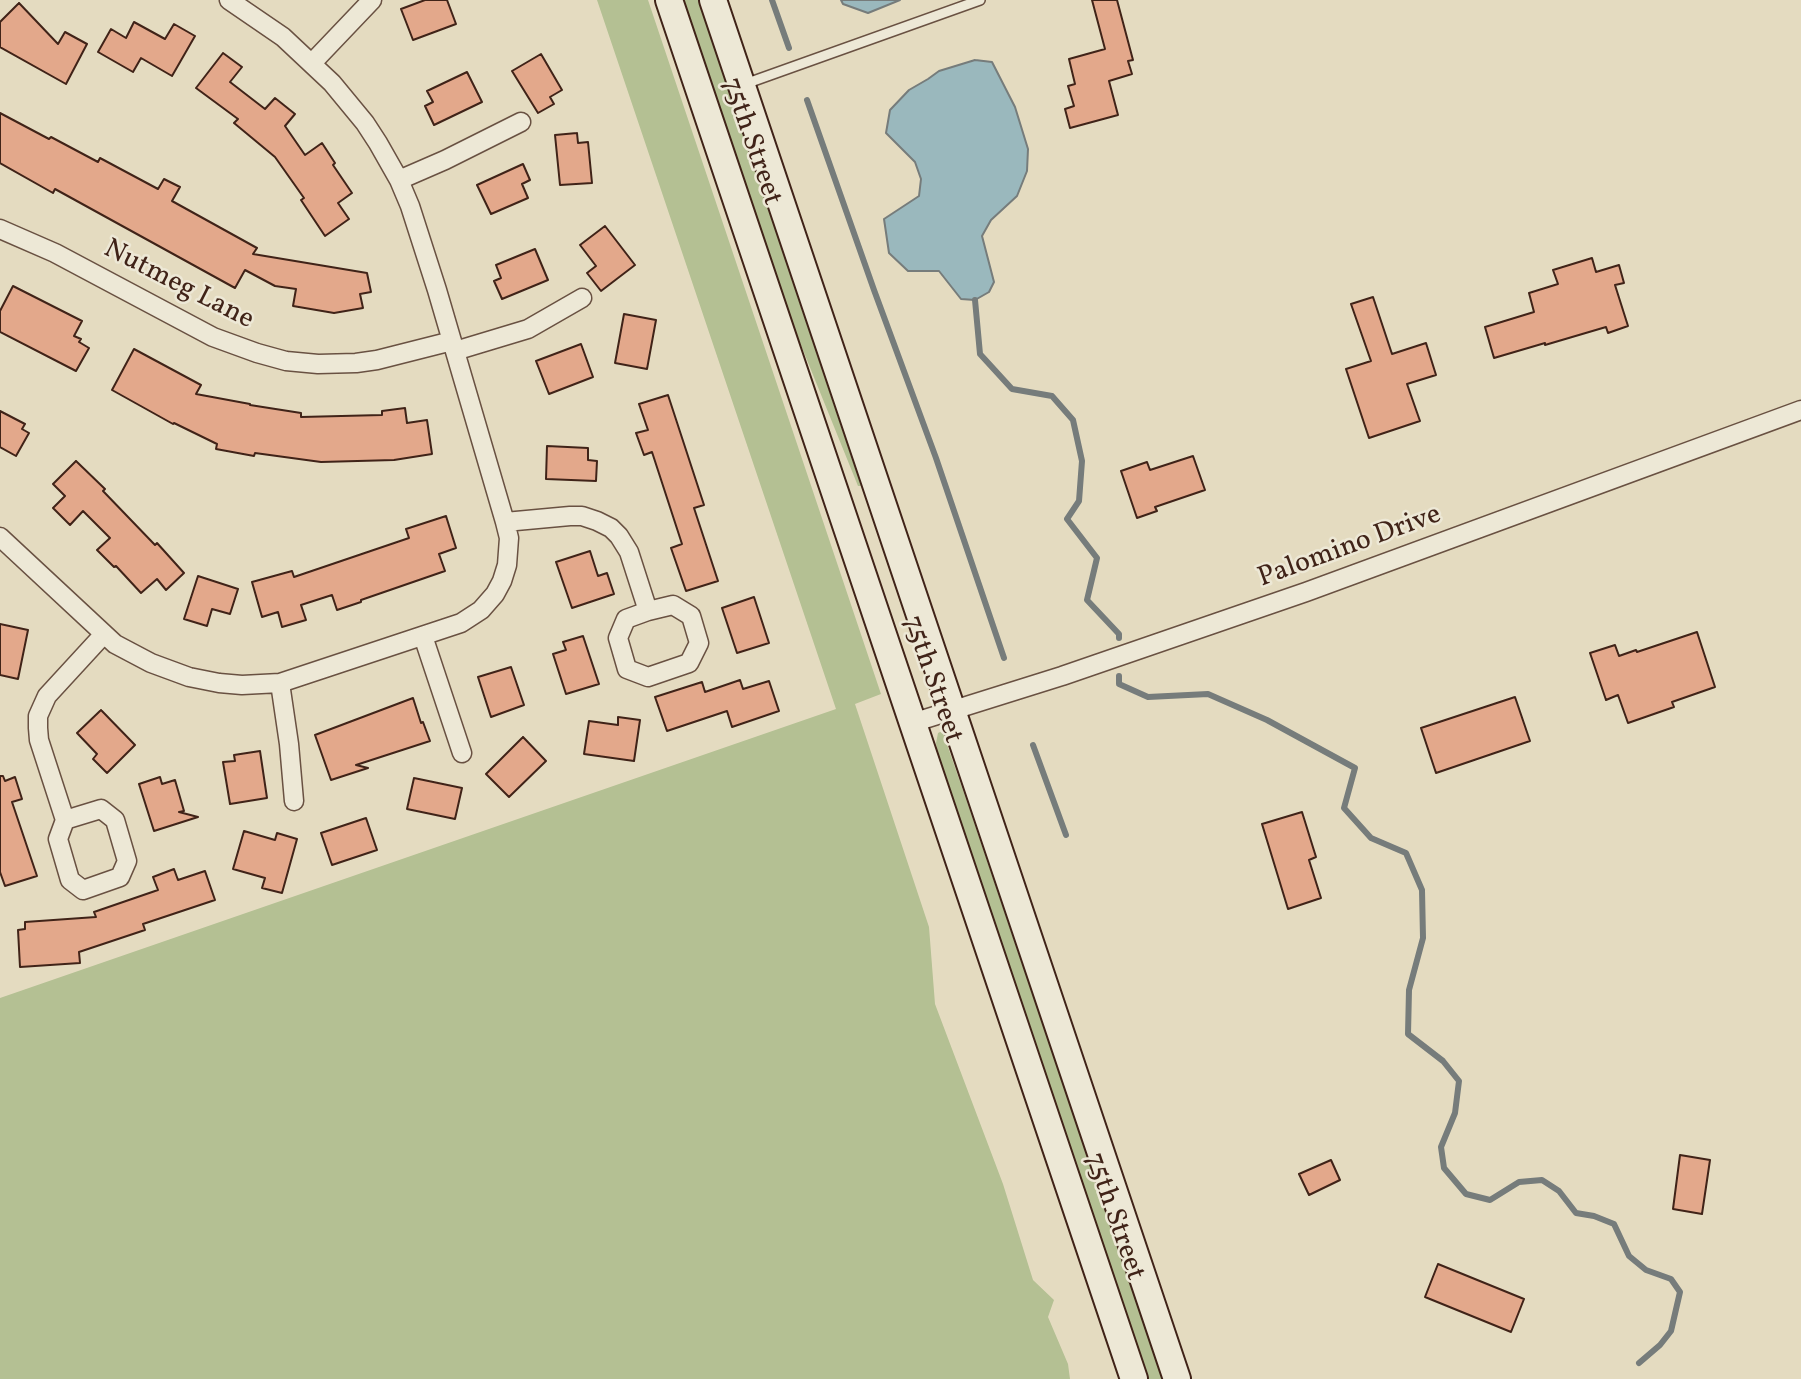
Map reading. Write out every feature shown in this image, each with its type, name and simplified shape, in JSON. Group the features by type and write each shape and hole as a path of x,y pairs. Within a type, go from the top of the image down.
{"main road":[{"name":"75th Street","path":"669,0 1177,1379"},
{"name":"75th Street","path":"713,0 1135,1379"}],"street":[{"path":"0,537 115,644 151,663 189,677 219,683 280,684 461,623 481,610 502,581 507,565 509,538 505,522 410,206 399,180 365,123 332,83 283,37 229,0"},
{"path":"312,63 372,0"},
{"path":"399,180 521,122"},
{"name":"Nutmeg Lane","path":"0,229 55,253 213,337 257,354 286,361 356,363 453,346 528,329 582,298"},
{"name":"Palomino Drive","path":"932,716 1062,677 1306,592 1801,410"},
{"path":"505,522 582,516 611,528 629,552 648,611"},
{"path":"673,605 691,616 699,643 689,663 648,677 627,669 618,638 626,619 648,611 673,605"},
{"path":"65,820 101,809 115,820 127,861 120,877 83,890 70,880 58,839 65,820 39,740 38,716 47,696 104,634"},
{"path":"423,636 461,753"},
{"path":"280,684 294,801"}],"lane":[{"path":"741,86 980,0"}],"green space":[{"path":"597,0 648,0 881,694 855,704 929,927 935,1004 1003,1184 1033,1280 1054,1300 1048,1317 1068,1364 1070,1379 0,1379 0,998 836,709"},
{"path":"684,0 698,0 861,486 858,486 792,323"},
{"path":"940,732 943,733 966,799 1163,1379 1149,1379 938,757 936,743"}],"water":[{"path":"841,0 900,0 868,13 843,4"},
{"path":"975,60 992,62 1015,107 1028,149 1027,171 1017,196 991,220 982,236 994,282 989,292 975,300 961,299 939,271 908,271 889,253 884,219 919,196 921,179 915,162 886,133 890,110 909,90 939,71"}],"building":[{"path":"425,0 447,0 456,24 413,40 401,9"},
{"path":"1092,0 1117,0 1133,60 1128,61 1132,74 1109,81 1118,115 1070,128 1065,109 1074,106 1068,86 1075,84 1069,59 1105,49"},
{"path":"19,3 58,44 65,32 87,44 66,84 0,47 0,22"},
{"path":"134,22 165,39 174,24 195,36 172,76 141,58 133,72 98,52 111,29 126,38"},
{"path":"223,53 242,67 230,82 265,109 275,98 295,114 285,126 305,155 322,143 352,193 338,203 349,219 325,236 301,200 304,198 275,157 234,123 238,119 196,88"},
{"path":"541,54 562,90 550,97 554,104 538,113 512,71"},
{"path":"467,72 482,102 434,125 425,106 433,102 427,91"},
{"path":"0,113 98,162 100,158 158,189 164,179 180,187 172,201 257,248 253,254 367,273 371,292 360,294 363,308 334,313 293,306 296,289 275,286 245,270 235,288 55,189 53,193 0,163"},
{"path":"577,133 578,143 588,142 592,183 560,185 555,135"},
{"path":"523,164 530,180 522,184 528,198 491,214 477,185"},
{"path":"605,226 635,265 601,291 587,273 596,266 580,245"},
{"path":"535,249 548,280 502,299 494,281 501,278 496,265"},
{"path":"1592,258 1596,272 1619,265 1624,283 1615,285 1628,326 1608,333 1606,327 1494,358 1485,327 1534,312 1529,293 1558,284 1553,270"},
{"path":"13,286 82,321 74,336 89,348 76,371 0,332 0,311"},
{"path":"1373,297 1392,354 1426,343 1436,375 1407,384 1420,421 1369,438 1346,369 1371,361 1351,304"},
{"path":"624,314 656,320 647,369 615,363"},
{"path":"581,344 593,377 549,394 536,361"},
{"path":"134,349 201,385 196,394 301,413 301,417 382,415 382,411 405,408 407,423 427,420 432,454 394,460 321,462 255,453 254,456 216,449 217,444 173,424 112,390"},
{"path":"668,395 704,505 694,508 718,581 686,591 671,548 682,544 652,452 644,455 636,433 648,430 639,404"},
{"path":"0,411 25,424 22,429 29,433 16,456 0,447"},
{"path":"547,446 588,448 588,460 597,461 596,481 546,479"},
{"path":"1193,456 1205,490 1155,507 1157,511 1137,518 1121,471 1147,462 1150,470"},
{"path":"76,461 184,573 166,590 157,579 141,593 97,550 110,538 83,511 70,525 53,508 65,496 53,484"},
{"path":"446,516 456,548 439,554 445,571 337,610 332,595 301,605 306,620 282,627 278,612 262,617 252,582 292,571 294,577 409,538 406,529"},
{"path":"590,551 598,576 607,573 614,594 572,608 556,562"},
{"path":"198,576 238,589 230,614 212,609 207,626 184,619"},
{"path":"754,597 769,643 737,653 722,608"},
{"path":"0,624 28,630 18,679 0,675"},
{"path":"1697,632 1715,687 1672,702 1674,707 1628,723 1618,695 1606,700 1590,653 1615,645 1619,656"},
{"path":"583,636 599,684 566,694 553,654 566,650 563,642"},
{"path":"511,667 524,705 491,717 478,677"},
{"path":"740,680 743,689 769,681 779,711 732,727 727,711 667,731 655,697 702,682 705,692"},
{"path":"1515,697 1530,741 1436,773 1421,728"},
{"path":"413,698 430,741 356,765 368,768 331,780 315,735"},
{"path":"101,710 135,745 107,773 93,759 97,754 77,733"},
{"path":"618,717 640,720 634,761 584,754 589,721 618,725"},
{"path":"523,737 546,761 509,797 486,774"},
{"path":"260,751 267,798 230,804 223,762 235,761 234,755"},
{"path":"0,776 3,776 5,781 15,777 22,799 12,802 37,876 5,886 0,872"},
{"path":"160,777 162,784 175,780 184,811 179,812 198,817 154,831 139,784"},
{"path":"414,778 462,788 455,819 407,809"},
{"path":"1302,812 1316,857 1309,860 1321,898 1288,909 1262,824"},
{"path":"366,818 377,850 332,865 321,833"},
{"path":"244,831 275,840 277,833 297,839 282,893 262,888 265,878 233,869"},
{"path":"174,869 178,880 205,871 215,900 143,924 145,930 79,952 80,963 20,967 18,930 25,929 25,922 96,917 94,912 158,890 153,877"},
{"path":"1680,1155 1710,1160 1702,1214 1673,1209"},
{"path":"1331,1160 1340,1180 1309,1195 1299,1174"},
{"path":"1438,1264 1524,1299 1511,1332 1425,1297"}],"waterway":[{"path":"772,0 789,48"},
{"path":"807,100 936,458 1004,658"},
{"path":"975,300 980,354 1012,389 1052,396 1073,420 1082,461 1079,501 1067,519 1097,558 1087,600 1119,634 1119,638"},
{"path":"1119,676 1119,684 1148,697 1208,694 1267,720 1355,768 1344,808 1371,838 1406,853 1422,890 1423,938 1409,990 1408,1034 1443,1061 1459,1081 1455,1113 1441,1147 1444,1168 1466,1194 1490,1200 1519,1182 1542,1180 1559,1191 1576,1213 1594,1216 1614,1224 1629,1256 1646,1270 1671,1279 1680,1292 1671,1331 1660,1345 1639,1363"},
{"path":"1033,745 1066,835"}]}
